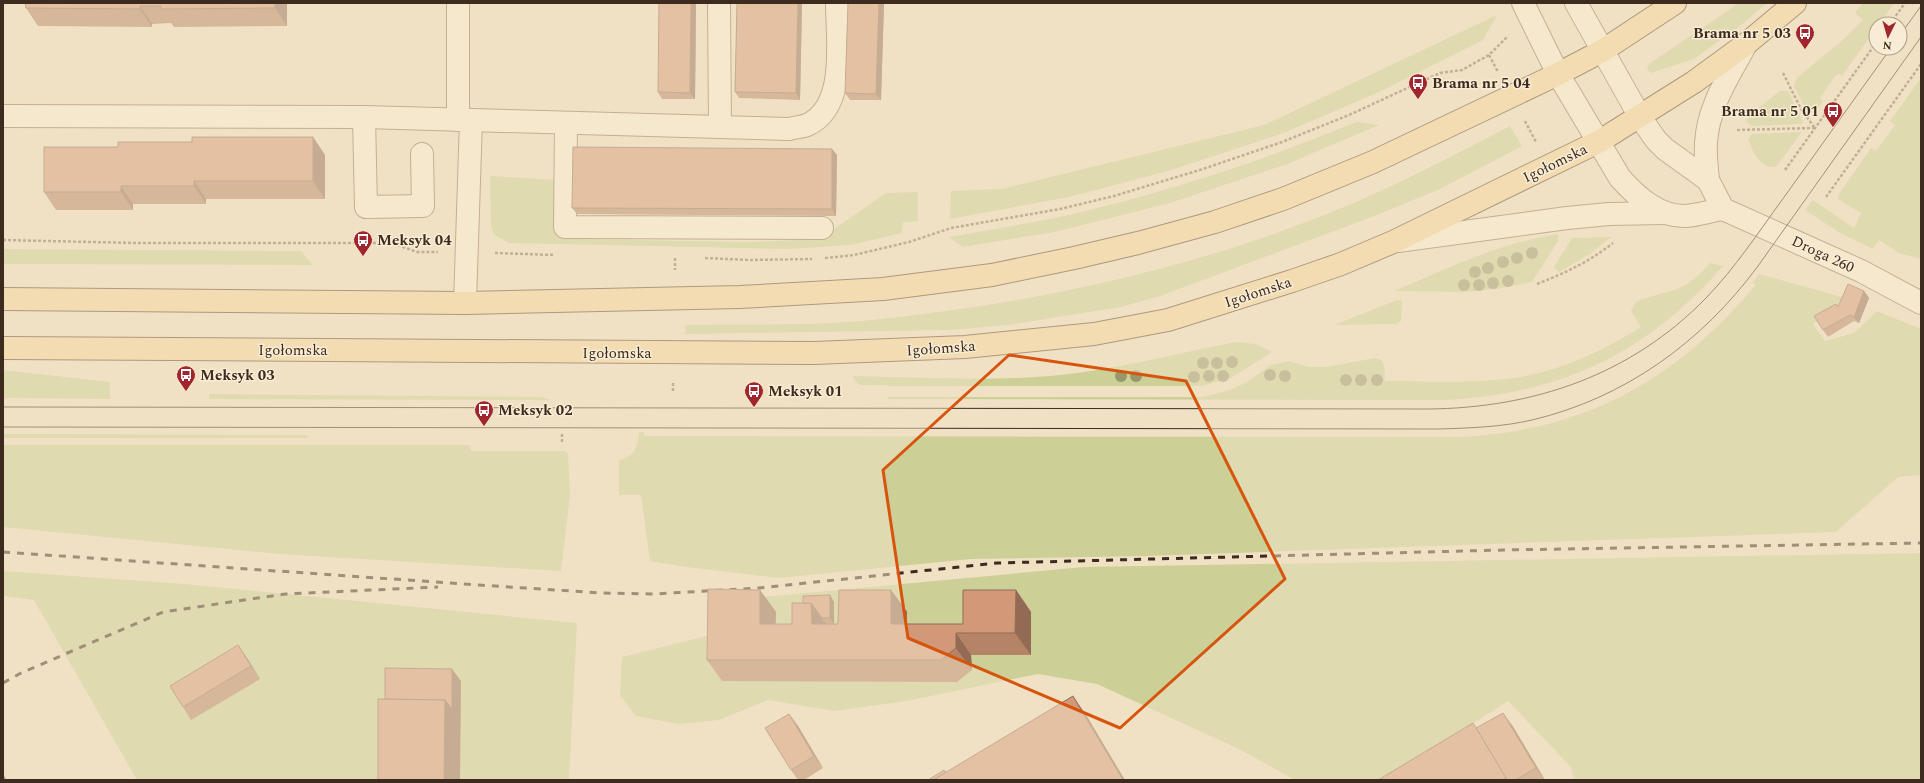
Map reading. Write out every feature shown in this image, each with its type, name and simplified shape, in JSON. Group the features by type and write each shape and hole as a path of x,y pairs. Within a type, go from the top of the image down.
{"main road":[{"path":"3,299 465,303 740,297 868,290 984,276 1074,258 1216,222 1283,199 1373,162 1558,74 1602,51 1675,3"},
{"name":"Igołomska","path":"3,348 779,354 965,346 1094,334 1168,320 1299,279 1341,264 1393,242 1600,141 1694,82 1746,44 1795,3"}],"lane":[{"path":"458,3 465,120 465,303"},
{"path":"719,3 720,126"},
{"path":"3,116 364,117 789,128 808,125 822,114 832,100 837,79 837,3"},
{"path":"1524,3 1558,74 1600,141 1620,178 1632,191 1648,204 1666,213"},
{"path":"1576,3 1640,117 1656,140 1665,149 1708,180"},
{"path":"1393,242 1567,218 1609,214 1666,213 1686,216 1723,208 1708,180 1706,144 1710,118 1716,100 1746,44"},
{"path":"364,117 366,207 422,206 422,154"},
{"path":"566,123 565,227 822,228"},
{"name":"Droga 260","path":"1723,208 1861,271 1921,303"}],"path":[{"path":"1896,16 1905,3"},
{"path":"822,258 854,255 909,242 951,228 1060,209 1098,200 1203,169 1282,142 1349,115 1440,73 1462,70 1489,55 1510,34"},
{"path":"1785,170 1868,54"},
{"path":"1489,55 1498,72"},
{"path":"1826,197 1921,64"},
{"path":"1782,73 1801,109 1814,128"},
{"path":"1523,118 1537,142"},
{"path":"1733,130 1814,128"},
{"path":"1537,284 1572,270 1595,258 1620,238"},
{"path":"3,240 144,243 392,243 417,252 440,252"},
{"path":"489,253 558,255"},
{"path":"667,258 681,258"},
{"path":"675,258 675,272"},
{"path":"703,258 749,260 815,259"},
{"path":"562,433 562,442"}],"highlighted area":[{"path":"1009,355 1186,381 1285,579 1120,728 908,638 883,470"}],"green space":[{"path":"1739,3 1767,3 1740,26 1694,59 1651,73 1647,69 1649,64"},
{"path":"1863,3 1894,3 1885,16 1868,16 1868,39 1842,76 1839,74 1835,76 1820,98 1823,101 1814,114 1804,106 1794,86 1797,78 1844,39 1863,20 1855,13"},
{"path":"1497,15 1483,40 1379,92 1286,132 1168,171 1069,197 950,219 951,191 1002,189 1264,125"},
{"path":"1921,78 1921,259 1899,253 1879,240 1873,249 1840,233 1805,210 1813,200 1854,228 1861,213 1838,199 1839,194 1871,148 1876,151 1895,125 1890,121"},
{"path":"1780,91 1788,91 1803,122 1801,124 1752,126 1746,122 1749,115"},
{"path":"1356,122 1379,125 1287,164 1170,203 1055,232 963,247 949,237 1061,217 1113,204 1218,173 1288,149"},
{"path":"1510,126 1522,146 1442,188 1377,215 1160,296 1121,307 1008,325 951,330 685,334 686,325 818,324 923,314 1045,295 1165,267 1282,231 1339,209 1404,180"},
{"path":"1802,132 1776,167 1770,167 1758,159 1748,139 1752,134"},
{"path":"490,176 558,180 560,236 571,239 747,242 820,239 886,193 918,192 918,221 903,222 902,233 850,245 791,249 509,243 494,235 491,227"},
{"path":"1558,234 1558,241 1532,282 1497,289 1467,292 1394,291 1474,257 1516,243"},
{"path":"1611,237 1590,254 1559,272 1554,267 1572,238"},
{"path":"3,249 301,251 313,265 3,264"},
{"path":"1710,263 1723,266 1694,296 1664,323 1633,345 1600,363 1566,377 1529,388 1490,396 1448,400 888,399 888,397 1203,397 1230,390 1247,382 1271,365 1290,361 1308,367 1326,367 1375,358 1379,359 1383,364 1385,370 1385,381 1466,382 1514,378 1548,371 1611,345 1641,327 1631,311 1636,302 1684,286 1692,281"},
{"path":"1759,274 1849,299 1813,324 1825,341 1854,333 1877,311 1921,329 1921,475 1898,477 1836,532 1147,556 971,559 779,578 686,567 650,561 641,495 619,495 619,460 632,454 638,442 639,432 644,432 644,436 1458,437 1504,433 1547,424 1587,412 1624,395 1659,374 1693,348 1725,319 1756,285 1753,282"},
{"path":"1397,300 1402,301 1401,321 1397,324 1334,325"},
{"path":"1236,342 1256,344 1272,352 1231,378 1202,386 888,386 859,385 852,376 982,379 1060,375 1105,369"},
{"path":"3,370 110,382 110,399 3,398"},
{"path":"209,394 541,397 551,400 209,399"},
{"path":"3,434 308,435 307,438 3,438"},
{"path":"3,445 470,445 471,451 565,451 568,454 570,495 561,571 279,554 3,527"},
{"path":"1921,553 1921,780 1574,780 1571,767 1508,701 1385,780 1295,780 1241,750 1097,684 1038,674 907,701 834,711 768,700 719,720 678,724 636,716 620,695 622,657 710,635 752,598 1084,567"},
{"path":"3,571 185,584 577,623 569,780 137,780 34,600 3,596"}],"building":[{"path":"25,3 275,3 275,8 161,9 161,6 140,6 140,9 26,8"},
{"path":"659,3 691,3 690,93 658,92"},
{"path":"737,3 798,3 796,93 735,92"},
{"path":"848,3 879,3 876,94 845,93"},
{"path":"192,137 313,137 313,181 194,181 194,186 121,186 121,192 44,192 44,147 118,147 118,142 192,142"},
{"path":"573,147 832,149 832,209 572,208"},
{"path":"1848,284 1864,291 1854,317 1850,315 1823,330 1814,316 1836,304 1838,307"},
{"path":"708,589 760,590 760,624 792,624 792,603 811,603 812,624 838,624 839,590 891,590 891,624 963,624 963,590 1016,590 1015,633 956,633 956,648 941,660 707,660"},
{"path":"830,595 830,618 822,618 811,603 803,603 803,596"},
{"path":"238,645 251,666 183,707 170,686"},
{"path":"385,668 452,669 452,709 445,700 385,699"},
{"path":"1073,696 1123,780 933,780"},
{"path":"378,699 445,700 444,780 378,780"},
{"path":"1503,713 1536,768 1515,780 1507,780 1476,728"},
{"path":"789,714 814,756 791,770 765,728"},
{"path":"1473,723 1506,778 1502,780 1378,780"},
{"path":"944,770 946,772 933,780 928,780"}],"tram line":[{"path":"1908,24 1921,6"},
{"path":"3,427 1439,429 1486,427 1532,420 1566,410 1599,397 1630,382 1659,363 1712,319 1736,294 1758,266 1921,37"},
{"path":"3,407 1428,409 1467,407 1506,402 1543,394 1579,382 1613,367 1646,348 1677,325 1717,287 1736,263 1885,56"}],"railway":[{"path":"3,552 602,593 653,594 759,588 997,563 1503,550 1921,543"},
{"path":"3,683 21,673 163,612 285,594 438,587"}],"place":[{"name":"Brama nr 5 03","path":"1805,50"},
{"name":"Brama nr 5 04","path":"1418,100"},
{"name":"Brama nr 5 01","path":"1833,128"},
{"name":"Meksyk 04","path":"363,257"},
{"name":"Meksyk 03","path":"186,392"},
{"name":"Meksyk 01","path":"754,408"},
{"name":"Meksyk 02","path":"484,427"}]}
